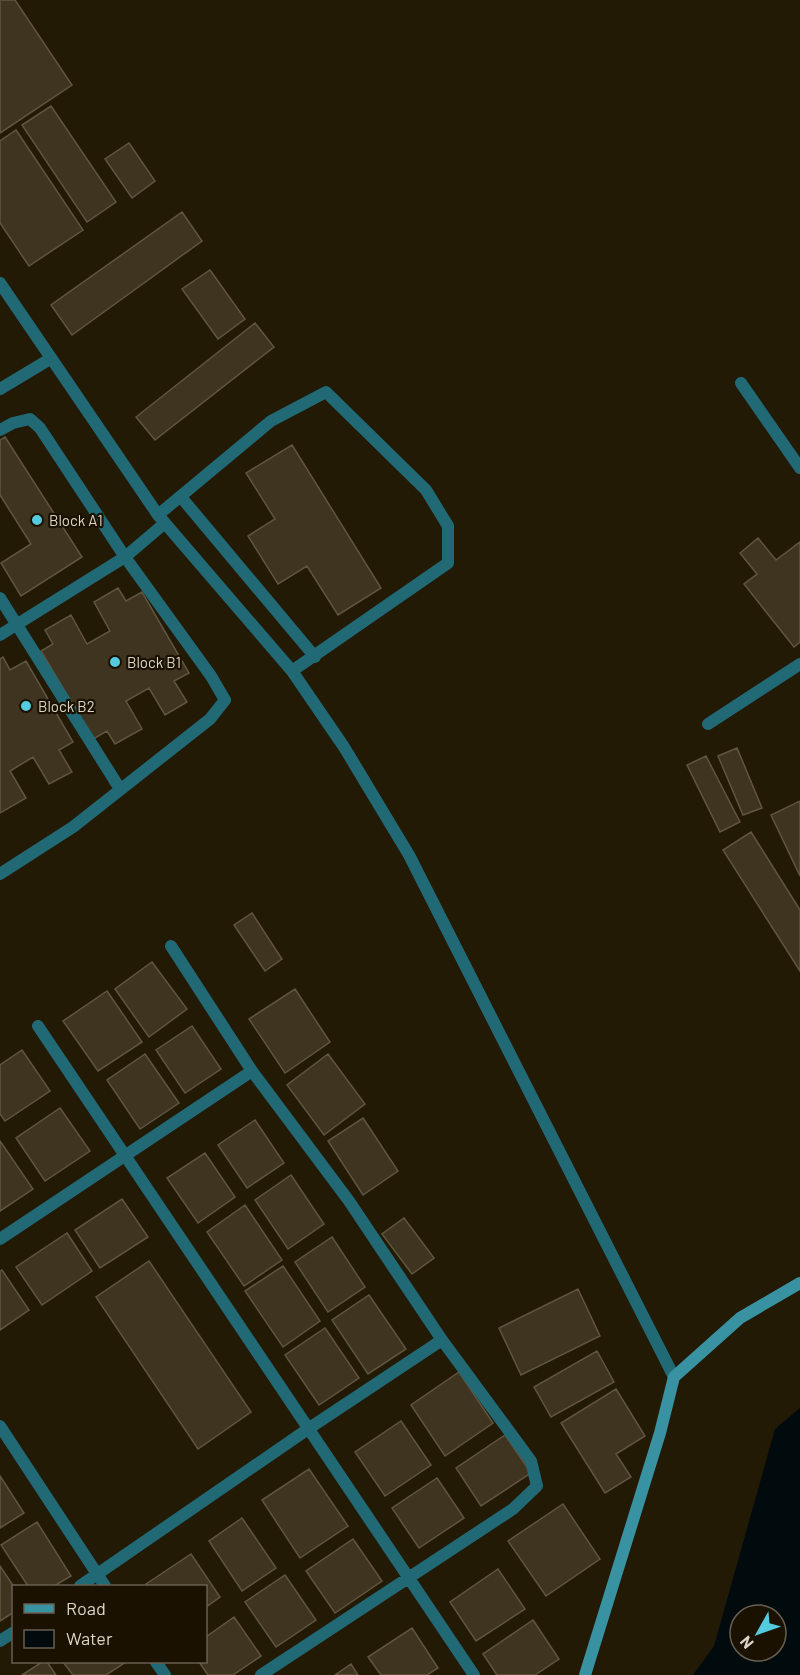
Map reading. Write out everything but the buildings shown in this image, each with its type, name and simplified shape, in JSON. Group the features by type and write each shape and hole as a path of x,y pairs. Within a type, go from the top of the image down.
{"street":[{"path":"0,284 162,519 292,671 344,747 409,855 674,1377"},
{"path":"0,389 50,358"},
{"path":"741,383 800,468"},
{"path":"0,635 125,557 181,497 271,421 326,392 426,490 448,526 448,563 292,671"},
{"path":"0,430 13,423 30,419 40,428 125,557 212,676 225,700 210,719 73,827 0,874"},
{"path":"181,497 315,657"},
{"path":"0,598 120,789"},
{"path":"708,724 800,664"},
{"path":"171,946 252,1071 348,1201 442,1340 531,1461 537,1486 513,1509 261,1675"},
{"path":"38,1026 474,1675"},
{"path":"0,1239 252,1071"},
{"path":"585,1675 660,1433 674,1377 741,1318 800,1283"},
{"path":"83,1585 308,1428 442,1340"},
{"path":"0,1426 104,1585"}],"water":[{"path":"800,1408 800,1675 693,1675 714,1646 775,1429"}],"place":[{"name":"Block A1","path":"37,520"},
{"name":"Block B1","path":"115,662"},
{"name":"Block B2","path":"26,706"}]}
